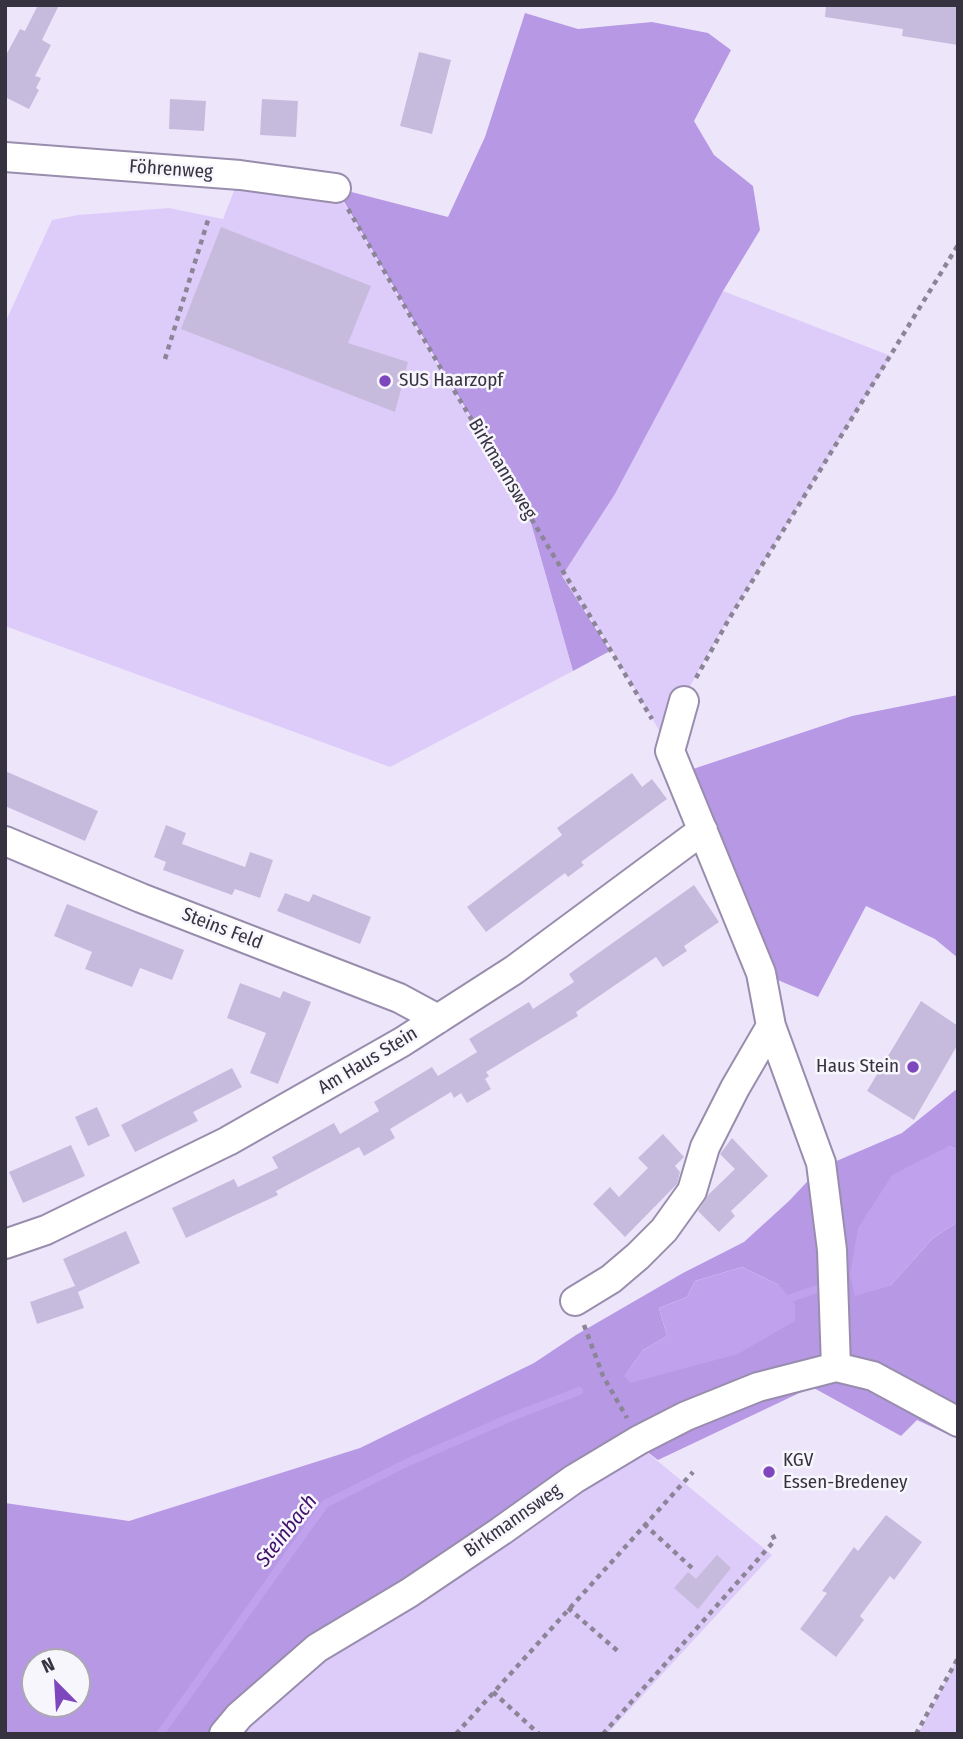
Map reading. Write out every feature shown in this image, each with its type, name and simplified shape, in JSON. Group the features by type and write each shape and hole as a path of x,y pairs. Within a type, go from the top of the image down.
{"street":[{"name":"Föhrenweg","path":"5,157 240,175 336,188"},
{"path":"684,701 670,751 761,973 771,1026 821,1163 832,1250 836,1367"},
{"name":"Am Haus Stein","path":"5,1244 46,1230 228,1141 340,1079 514,970 703,830"},
{"name":"Steins Feld","path":"5,841 141,898 399,998 438,1019"},
{"path":"575,1301 611,1279 638,1256 664,1230 692,1191 705,1147 771,1026"},
{"name":"Birkmannsweg","path":"224,1734 239,1716 317,1648 409,1593 574,1479 655,1438 697,1411 758,1387 836,1367 873,1376 958,1422"}],"path":[{"name":"Birkmannsweg","path":"336,188 670,751"},
{"path":"165,359 208,220"},
{"path":"684,701 729,619 958,244"},
{"path":"575,1301 603,1376 655,1438"},
{"path":"456,1734 693,1472"},
{"path":"644,1524 692,1568"},
{"path":"603,1734 775,1540 771,1532"},
{"path":"568,1608 621,1653"},
{"path":"916,1734 958,1658"},
{"path":"493,1692 539,1734"}],"shaded area":[{"path":"525,13 578,29 652,22 708,33 731,50 694,121 714,155 753,186 760,230 723,291 615,494 562,576 610,651 573,671 527,509 336,188 448,217 485,137"},
{"path":"239,178 335,188 442,372 527,510 573,671 390,767 5,626 5,323 52,220 78,215 169,208 223,219"},
{"path":"723,291 891,356 729,618 682,700 670,749 612,650 562,576 615,494"},
{"path":"958,695 958,958 935,939 866,906 818,997 761,973 681,773 852,716"},
{"path":"958,1088 958,1150 949,1146 890,1286 933,1238 958,1222 958,1439 917,1420 901,1436 812,1387 658,1460 638,1445 573,1475 223,1734 5,1734 5,1503 129,1521 360,1448 534,1363 576,1335 683,1273 744,1242 820,1168 902,1133","holes":["742,1267 779,1285 625,1375 643,1350 667,1336 659,1308 687,1297 695,1281"]},
{"path":"949,1146 958,1150 958,1222 933,1238 890,1286 855,1296 850,1275 858,1228 892,1175"},
{"path":"742,1267 779,1285 795,1304 795,1321 738,1354 630,1383 624,1376 643,1350 667,1336 659,1308 687,1297 695,1281"},
{"path":"638,1445 772,1555 607,1734 226,1734 242,1716"},
{"path":"958,1658 958,1734 918,1734"}],"building":[{"path":"38,5 59,5 42,40 51,45 35,76 41,78 36,88 39,90 29,109 5,97 5,57 20,29 25,31"},
{"path":"826,5 958,5 958,45 902,36 903,29 825,17"},
{"path":"419,52 451,60 432,134 400,126"},
{"path":"170,99 206,101 204,131 169,129"},
{"path":"262,99 298,101 296,137 260,135"},
{"path":"221,227 371,286 348,343 408,362 395,412 181,329"},
{"path":"5,771 98,811 85,841 5,806"},
{"path":"632,773 642,787 652,779 667,799 581,862 584,865 568,877 565,873 486,932 467,907 562,835 557,828"},
{"path":"166,825 186,833 182,844 245,867 250,852 273,860 260,898 235,889 232,895 163,870 166,862 154,857"},
{"path":"694,885 719,922 684,946 687,951 663,967 656,957 576,1012 578,1016 486,1072 489,1076 485,1079 491,1089 467,1103 461,1093 454,1098 451,1092 390,1129 395,1138 364,1156 359,1147 276,1191 278,1195 186,1238 172,1208 234,1179 238,1187 278,1168 272,1157 334,1123 340,1134 379,1111 374,1102 432,1067 438,1076 477,1052 469,1039 529,1002 533,1009 574,982 569,974"},
{"path":"285,893 309,902 313,894 371,917 360,944 277,911"},
{"path":"67,904 184,950 172,980 140,968 132,987 85,969 92,952 54,936"},
{"path":"240,983 280,998 283,991 311,1002 278,1084 250,1073 266,1033 227,1018"},
{"name":"Haus Stein","path":"921,1001 958,1026 958,1044 914,1120 867,1091"},
{"path":"232,1068 242,1087 193,1112 198,1121 135,1152 121,1125"},
{"path":"97,1107 110,1136 88,1146 75,1117"},
{"path":"663,1134 684,1157 675,1166 680,1172 677,1184 625,1237 593,1204 610,1187 619,1197 648,1168 638,1158"},
{"path":"732,1138 768,1176 731,1211 735,1216 719,1232 698,1211 709,1194 735,1169 720,1154"},
{"path":"71,1145 85,1176 23,1203 9,1172"},
{"path":"126,1231 140,1263 78,1292 84,1308 37,1324 30,1302 75,1286 63,1259"},
{"path":"886,1515 922,1542 894,1580 890,1576 860,1616 864,1620 836,1657 800,1629 827,1593 822,1591 854,1547 858,1551"},
{"path":"717,1555 731,1568 698,1609 674,1588 688,1572 696,1579"}],"waterway":[{"path":"791,1298 823,1287"},
{"name":"Steinbach","path":"160,1734 325,1504 406,1463 579,1391"}],"place":[{"name":"SUS Haarzopf","path":"385,381"},
{"name":"Haus Stein","path":"913,1067"},
{"name":"KGV Essen-Bredeney","path":"769,1472"}]}
